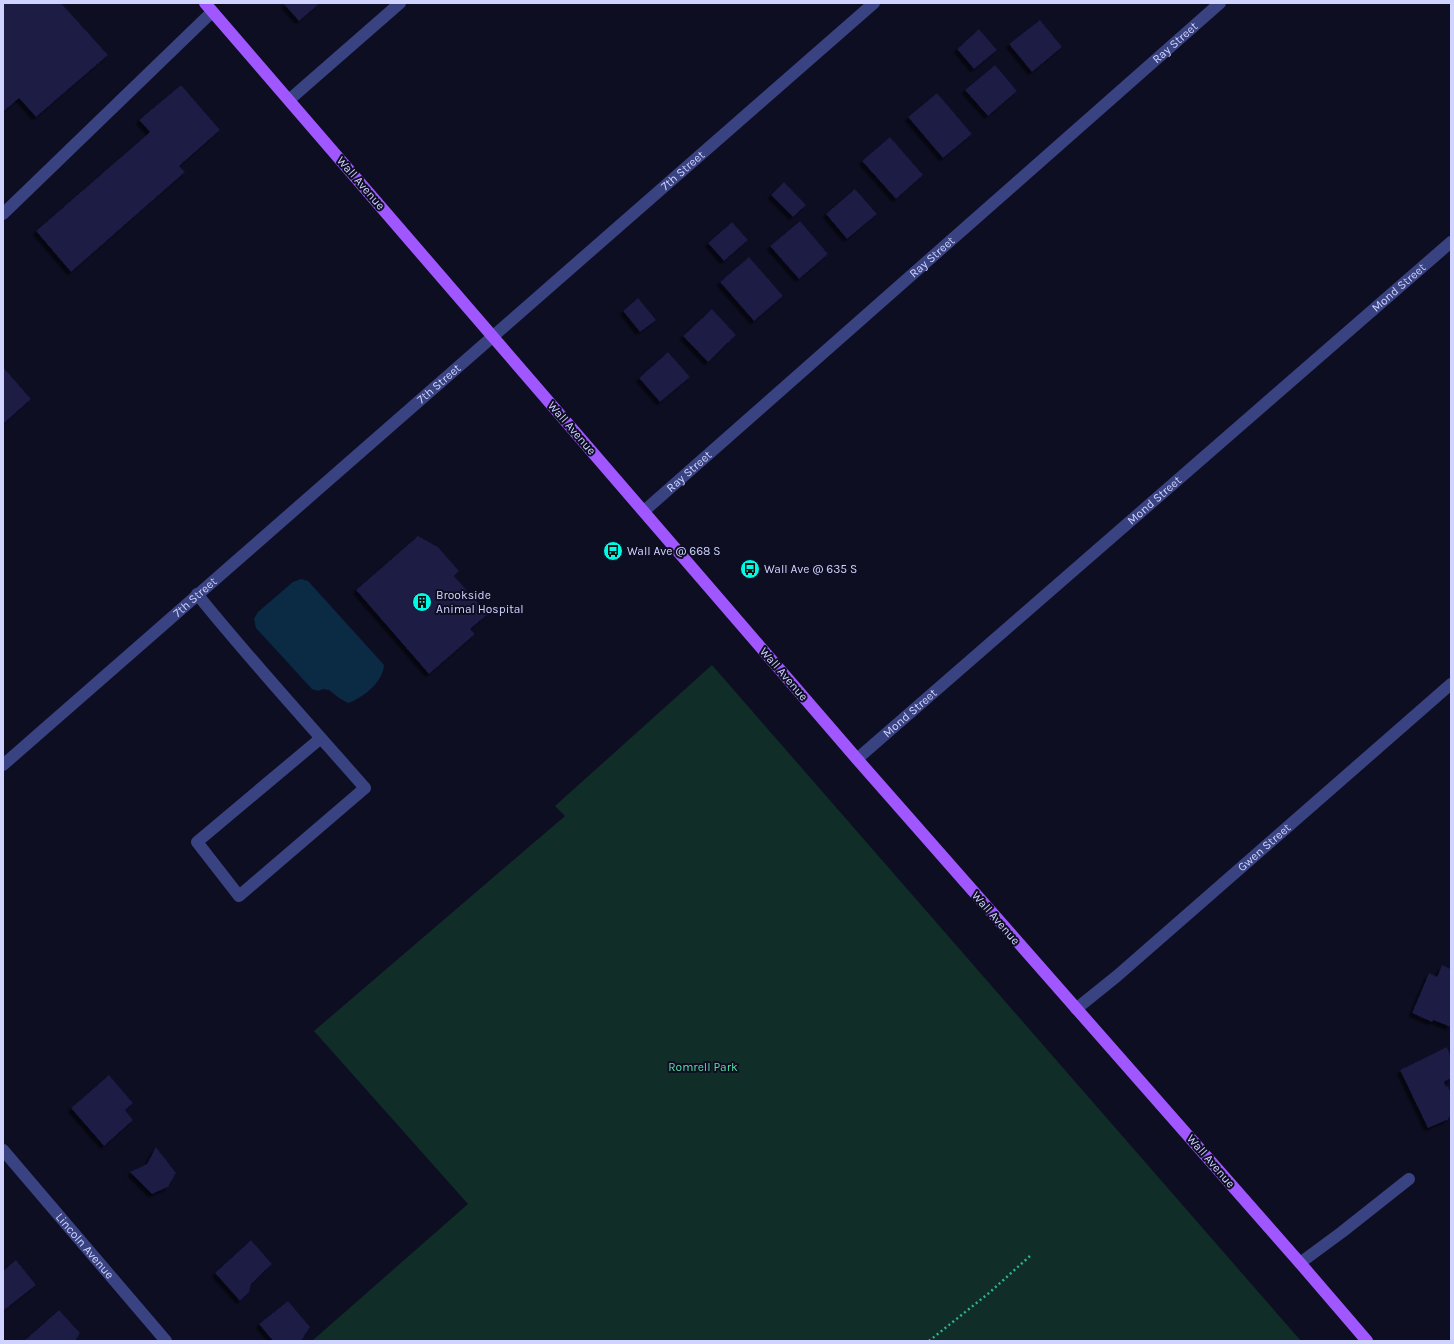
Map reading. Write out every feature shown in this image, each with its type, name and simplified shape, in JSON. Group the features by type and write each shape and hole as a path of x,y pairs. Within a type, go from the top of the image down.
{"main road":[{"name":"Wall Avenue","path":"208,7 857,759 1367,1341"}],"street":[{"path":"289,100 400,3"},
{"name":"7th Street","path":"3,765 874,3"},
{"name":"Ray Street","path":"644,511 1220,3"},
{"path":"3,214 208,7"},
{"name":"Mond Street","path":"857,759 1451,242"},
{"path":"197,594 221,625 321,738 365,788 239,896 197,842 321,738"},
{"name":"Gwen Street","path":"1076,1009 1117,976 1451,684"},
{"name":"Lincoln Avenue","path":"3,1150 166,1341"},
{"path":"1300,1263 1342,1232 1409,1178"}],"path":[{"path":"929,1341 988,1293 1030,1256"}],"green space":[{"name":"Romrell Park","path":"712,665 1301,1341 312,1341 468,1204 314,1031 565,816 555,806"}],"water":[{"path":"301,579 308,581 384,665 383,671 376,683 366,693 354,701 348,703 329,690 323,689 318,691 312,689 256,628 254,619 258,612 293,582"}],"building":[{"path":"3,3 61,3 108,55 36,117 19,98 3,112"},
{"path":"283,3 320,3 299,21"},
{"path":"1040,20 1062,47 1032,72 1009,44"},
{"path":"979,29 997,50 974,69 957,49"},
{"path":"995,65 1017,91 988,116 965,90"},
{"path":"181,85 220,130 179,166 185,172 71,272 36,231 150,132 139,120"},
{"path":"937,93 972,134 943,158 908,117"},
{"path":"890,137 923,175 896,199 862,161"},
{"path":"784,182 806,205 793,217 771,195"},
{"path":"855,189 877,214 847,239 826,214"},
{"path":"800,221 828,254 799,279 770,246"},
{"path":"732,222 748,240 724,261 708,243"},
{"path":"749,257 783,296 754,321 720,282"},
{"path":"638,298 656,320 640,332 623,311"},
{"path":"712,309 736,335 708,362 683,336"},
{"path":"668,352 690,377 660,402 639,378"},
{"path":"3,367 31,399 3,424"},
{"name":"Brookside Animal Hospital","path":"418,536 438,547 459,571 454,576 488,614 470,629 475,634 429,674 356,590"},
{"path":"1442,965 1451,969 1451,1027 1433,1020 1432,1022 1412,1013 1429,973 1437,977"},
{"path":"1447,1047 1451,1057 1451,1078 1444,1082 1446,1087 1448,1086 1451,1093 1451,1116 1448,1118 1449,1119 1428,1128 1400,1070"},
{"path":"109,1075 133,1103 125,1110 133,1120 104,1146 71,1108"},
{"path":"156,1147 176,1173 168,1187 152,1194 130,1172 147,1164"},
{"path":"251,1240 272,1264 251,1284 249,1292 240,1301 215,1273"},
{"path":"16,1260 36,1285 3,1311 3,1271"},
{"path":"288,1301 310,1327 301,1341 273,1341 259,1324"},
{"path":"59,1310 80,1333 75,1341 24,1341"}],"place":[{"name":"Wall Ave @ 668 S","path":"613,551"},
{"name":"Wall Ave @ 635 S","path":"750,569"},
{"name":"Brookside Animal Hospital","path":"422,602"}]}
